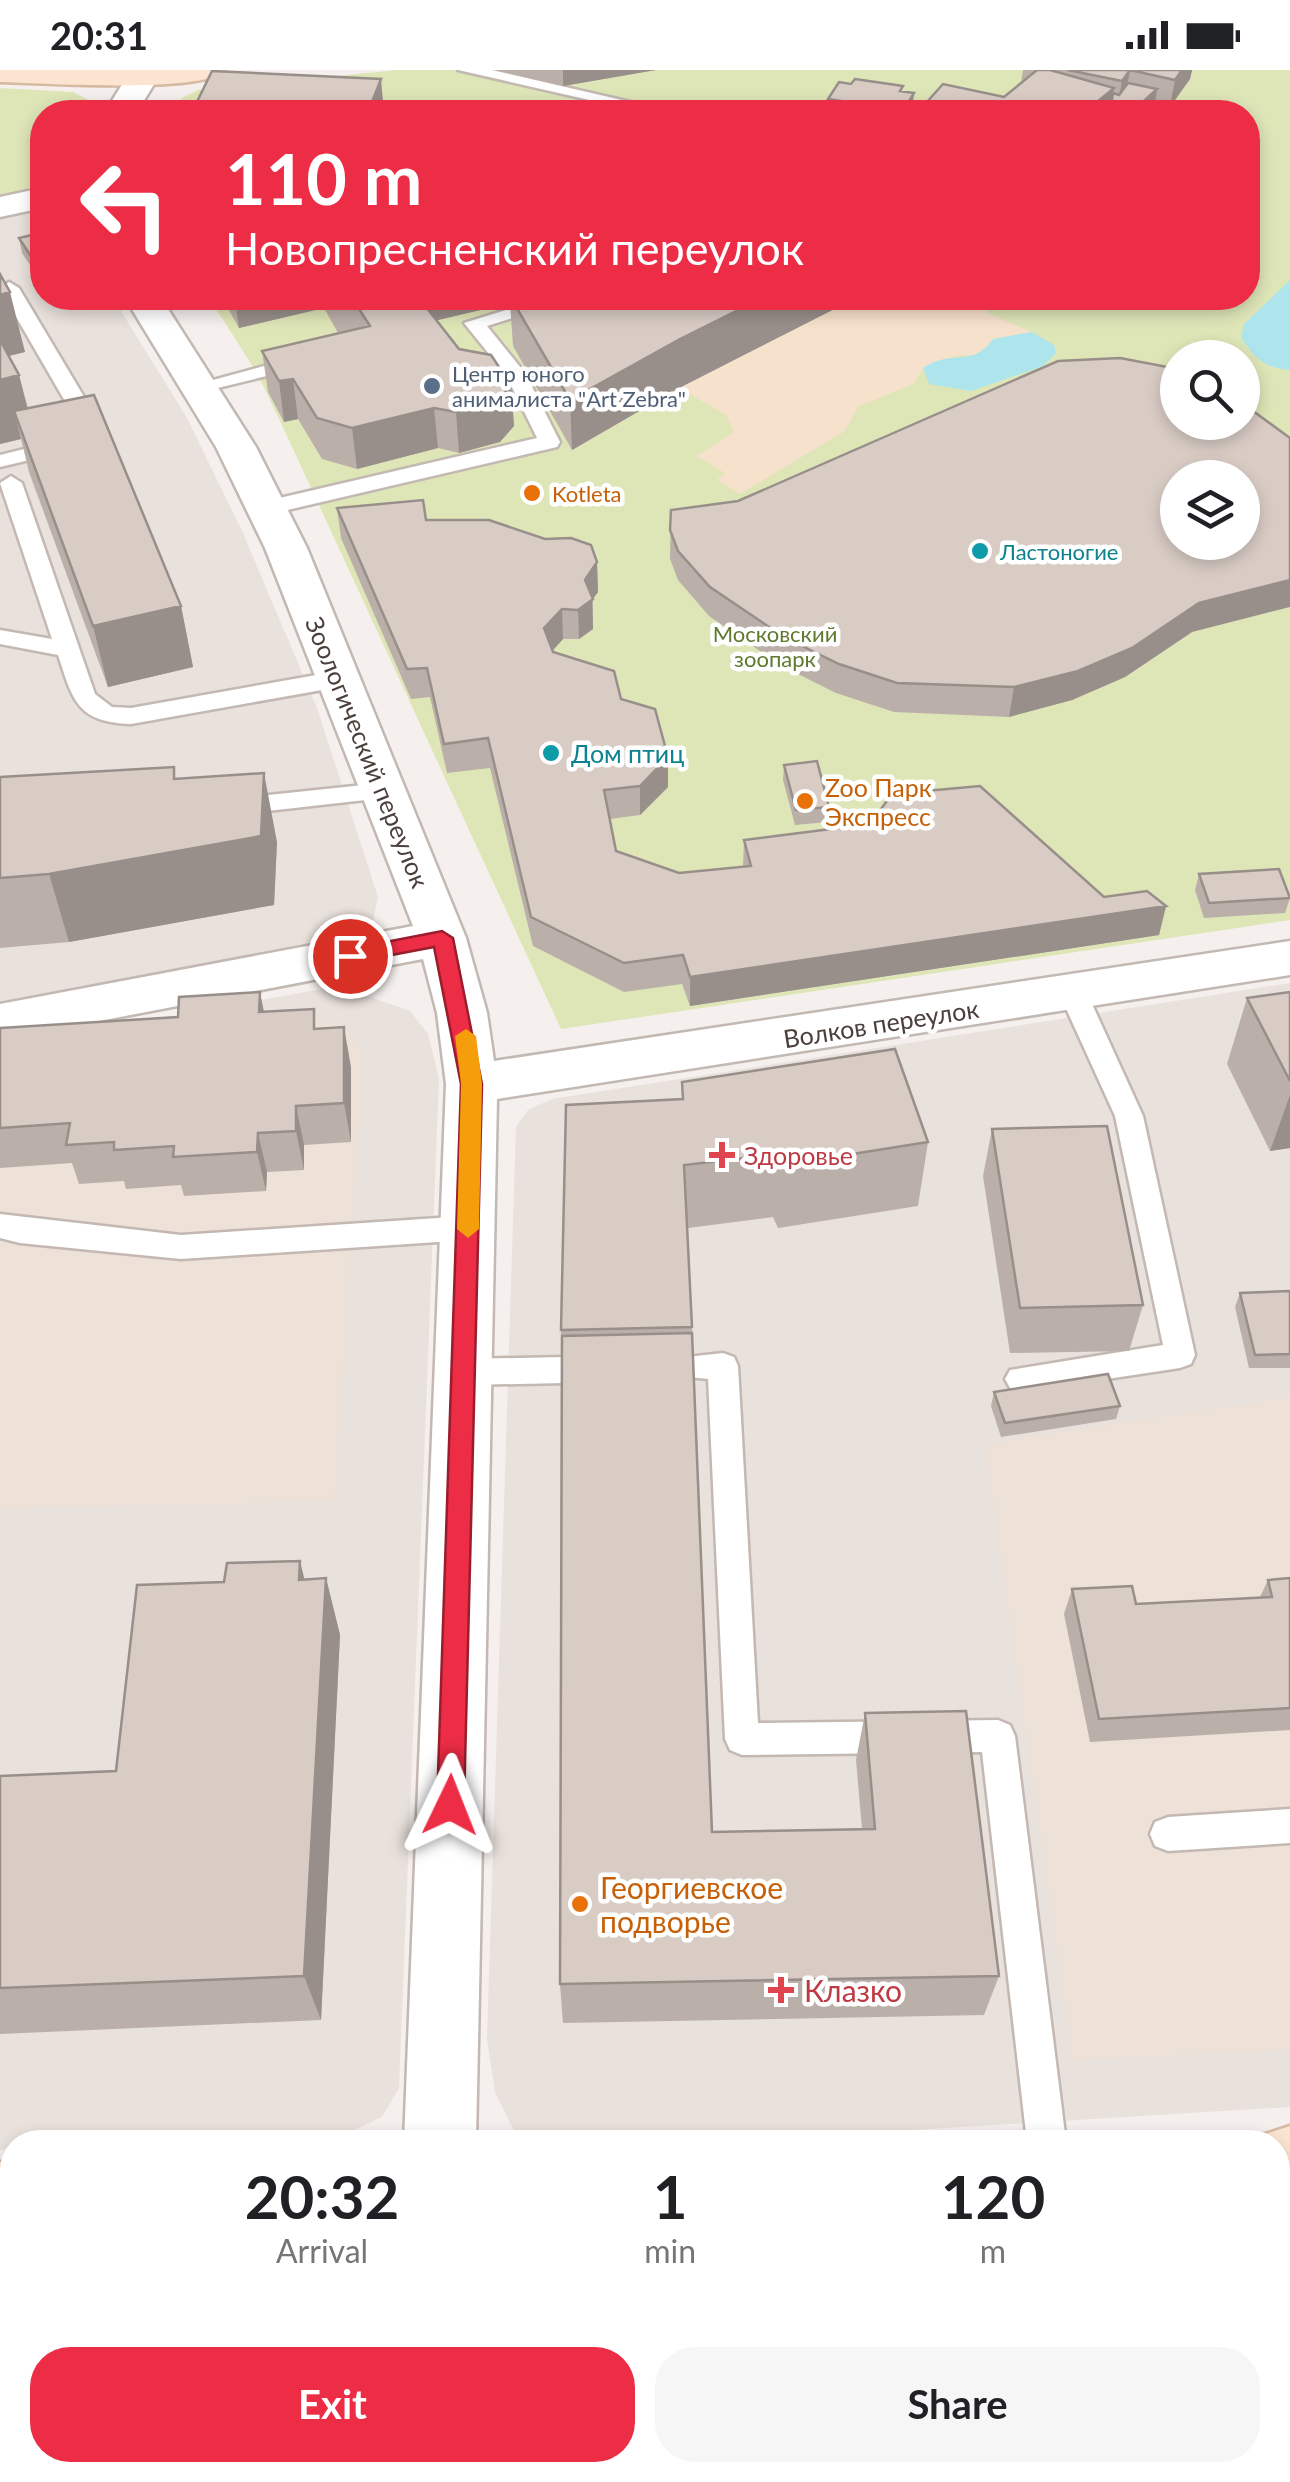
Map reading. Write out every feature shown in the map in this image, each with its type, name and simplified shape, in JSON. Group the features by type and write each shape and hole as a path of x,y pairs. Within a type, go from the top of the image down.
{"main road":[{"path":"0,72 143,76 209,70"}],"street":[{"path":"128,100 143,76"},
{"path":"0,207 30,201"},
{"name":"Зоологический переулок","path":"156,310 266,508 442,938 462,1013 472,1084 440,2130"},
{"path":"0,1022 442,938"},
{"name":"Волков переулок","path":"472,1084 1290,958"}],"lane":[{"path":"467,70 608,100"},
{"path":"0,461 96,437 8,288"},
{"path":"266,508 549,442 515,374 465,325 521,310"},
{"path":"201,386 327,356"},
{"path":"12,484 84,698 106,716 131,716 339,679"},
{"path":"0,637 67,649"},
{"path":"204,810 383,791"},
{"path":"1021,1379 1180,1355 1129,1116 1072,992"},
{"path":"0,1226 20,1232 181,1247 468,1228"},
{"path":"689,1368 722,1366 742,1739 998,1736 1046,2130"},
{"path":"464,1372 565,1370"},
{"path":"1168,1834 1290,1826"}],"shaded area":[{"path":"30,211 30,310 120,310 187,418 242,531 317,708 378,897 373,921 356,937 0,1005 0,215"},
{"path":"1290,983 1290,2107 913,2130 514,2130 495,2092 487,2039 516,1127 528,1110 552,1099"},
{"path":"339,986 410,1011 428,1034 439,1079 399,2088 382,2117 354,2130 0,2130 0,1047"},
{"path":"270,1010 337,1025 359,1046 362,1074 334,1501 0,1508 0,1061"},
{"path":"1290,1397 1290,2050 1073,2060 985,1444"}],"green space":[{"name":"Московский зоопарк","path":"397,70 1290,70 1290,920 561,1029 281,423 257,373 217,310 1260,310 1260,100 181,100 198,90"},
{"path":"0,88 73,92 89,100 30,100 30,188 0,199"}],"sand":[{"path":"832,310 987,310 1032,332 993,339 982,354 955,356 923,368 914,383 858,407 845,431 740,494 717,480 725,473 697,456 734,432 726,415 679,388"}],"water":[{"path":"1290,280 1290,370 1260,360 1260,340 1241,338 1244,324"},
{"path":"1032,332 1054,345 1056,353 1043,366 971,391 929,384 923,368 933,362 969,356 993,339"}],"building":[{"path":"1037,70 1114,88 1100,100 929,100 943,84 1004,97"},
{"path":"1068,70 1130,70 1122,81"},
{"path":"1130,70 1182,70 1175,80"},
{"path":"212,71 381,79 373,100 198,100"},
{"path":"855,79 903,86 900,91 914,93 910,100 828,99 839,82 851,84"},
{"path":"1128,83 1157,89 1145,100 1112,100 1113,93 1119,95"},
{"path":"30,235 30,255 19,238"},
{"path":"0,274 10,292 0,295"},
{"path":"360,310 428,310 459,349 491,355 511,385 498,401 456,412 434,408 352,428 317,418 293,379 279,381 262,351 370,326"},
{"path":"518,310 738,310 680,339 570,400"},
{"path":"0,340 19,375 0,380"},
{"name":"Ластоногие","path":"1120,358 1160,366 1160,440 1260,440 1260,416 1290,438 1290,580 1199,603 1132,648 1078,671 1014,687 897,683 839,664 784,637 710,587 678,551 670,530 671,510 738,501 1058,361"},
{"path":"94,395 181,606 93,626 14,411"},
{"name":"Дом птиц","path":"423,500 426,520 489,520 545,539 571,538 591,545 597,562 585,580 593,599 578,610 562,609 544,628 553,652 614,671 621,699 655,709 668,757 640,786 604,790 616,851 679,873 751,866 744,840 870,824 892,794 980,786 1104,897 1147,891 1166,906 690,977 683,955 624,963 531,917 488,738 444,744 427,668 407,669 337,508"},
{"path":"817,761 829,807 796,810 784,765"},
{"path":"174,767 174,779 264,773 261,836 49,874 0,878 0,777"},
{"path":"1279,869 1290,898 1209,903 1199,874"},
{"path":"260,992 259,1012 314,1009 314,1029 344,1027 344,1103 296,1106 296,1131 258,1133 257,1152 173,1157 174,1146 114,1150 114,1142 66,1145 70,1123 0,1128 0,1028 178,1017 179,997"},
{"path":"1290,992 1290,1081 1247,998"},
{"path":"895,1049 928,1142 783,1165 778,1154 684,1165 692,1327 561,1330 566,1105 683,1099 682,1082"},
{"path":"1107,1126 1143,1305 1020,1308 992,1129"},
{"path":"1290,1291 1290,1354 1255,1355 1240,1293"},
{"path":"692,1333 712,1832 875,1829 865,1713 966,1711 999,1976 560,1984 562,1336"},
{"path":"1108,1374 1120,1406 1005,1423 994,1392"},
{"path":"300,1561 299,1580 326,1578 304,1976 0,1988 0,1776 116,1771 137,1585 224,1582 227,1563"},
{"path":"1290,1578 1290,1708 1099,1719 1072,1589 1132,1586 1136,1604 1272,1597 1268,1580"}],"slow traffic":[{"path":"466,1036 472,1084 468,1229"}],"place":[{"name":"Центр юного анималиста \"Art Zebra\"","path":"432,386"},
{"name":"Kotleta","path":"532,493"},
{"name":"Ластоногие","path":"980,551"},
{"name":"Дом птиц","path":"551,753"},
{"name":"Zoo Парк Экспресс","path":"805,801"},
{"name":"Здоровье","path":"722,1155"},
{"name":"Георгиевское подворье","path":"580,1904"},
{"name":"Клазко","path":"781,1990"}],"route":[{"path":"350,956 442,938 469,1054 472,1084 450,1805"}]}
